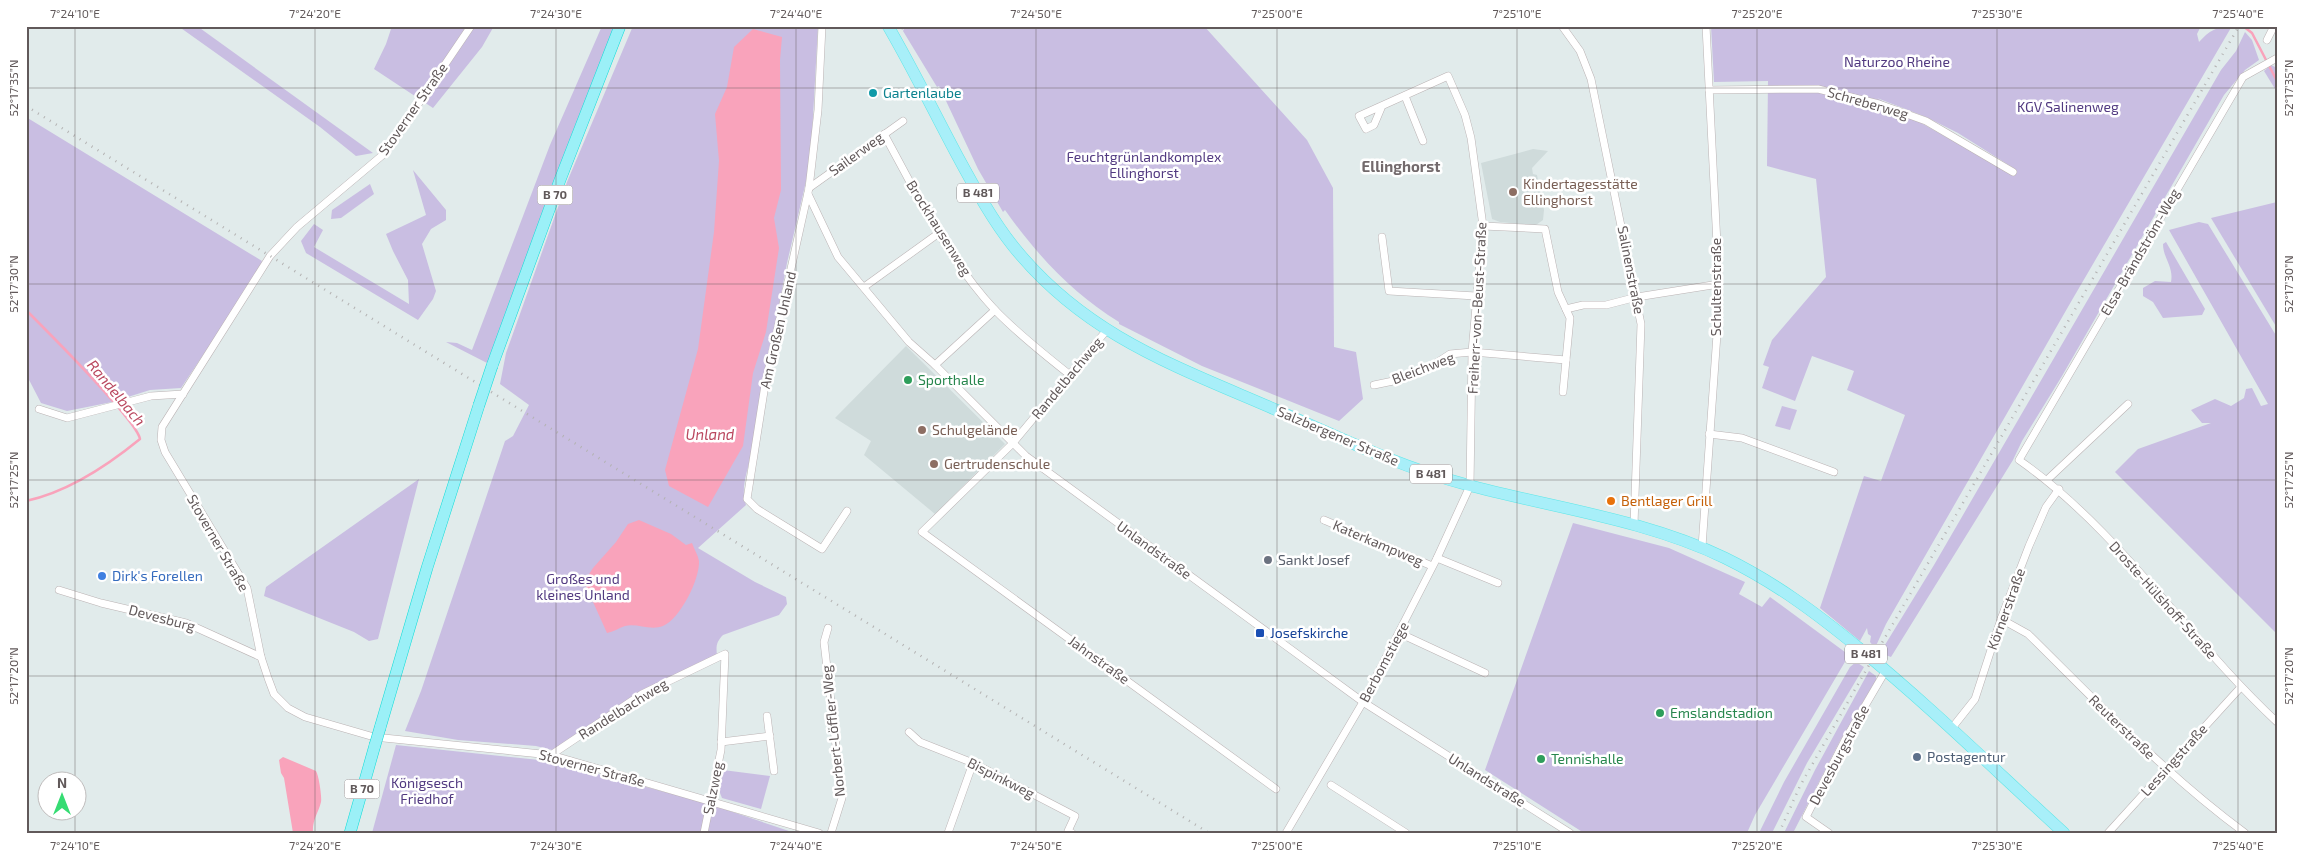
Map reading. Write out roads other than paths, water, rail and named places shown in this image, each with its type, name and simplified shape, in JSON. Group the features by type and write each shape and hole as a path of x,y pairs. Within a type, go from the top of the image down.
{"highway":[{"name":"B 70","path":"350,833 427,568 492,366 620,26"}],"main road":[{"name":"Salzbergener Straße","path":"888,26 982,201 999,228 1034,270 1078,311 1106,331 1162,360 1354,444 1421,470 1470,486 1634,525 1702,547 1787,592 1816,613 1886,670 1952,728 2064,833"}],"street":[{"name":"Stoverner Straße","path":"471,26 385,153 297,227 270,256 162,426 161,440 165,452 247,588 261,657 274,694 288,708 305,717 374,737 551,755 820,833"},
{"name":"Am Großen Unland","path":"822,26 818,110 809,191 765,385 747,499 757,509 822,549 847,511"},
{"name":"Salinenstraße","path":"1562,26 1580,50 1591,79 1642,324 1634,525"},
{"name":"Schultenstraße","path":"1702,547 1719,284 1706,26"},
{"path":"2267,40 2274,26"},
{"name":"Elsa-Brändström-Weg","path":"2019,460 2243,77 2277,58"},
{"name":"Freiherr-von-Beust-Straße","path":"1405,96 1448,76 1465,115 1471,138 1483,226 1472,352 1470,486"},
{"name":"Schreberweg","path":"1708,90 1818,89 1879,104 1926,120 2014,172"},
{"path":"1382,106 1405,96 1423,141"},
{"name":"Sailerweg","path":"809,191 903,121"},
{"name":"Brockhausenweg","path":"884,134 939,233 965,272 995,310 1030,343 1070,375"},
{"name":"Unlandstraße","path":"809,191 838,257 909,342 935,365 1012,444 1363,702 1570,833"},
{"path":"1483,226 1545,229 1558,292 1570,318 1563,392"},
{"path":"864,287 939,233"},
{"path":"1382,237 1389,291 1476,296"},
{"path":"1566,309 1583,305 1606,306 1637,297 1719,284"},
{"path":"935,365 995,310"},
{"name":"Randelbachweg","path":"922,532 1012,444 1106,331"},
{"path":"1472,352 1566,360"},
{"name":"Bleichweg","path":"1374,385 1398,380 1427,369 1450,354 1472,352"},
{"path":"39,409 67,418 151,396 183,394"},
{"path":"2047,480 2128,404"},
{"path":"1709,434 1742,438 1834,472"},
{"name":"Droste-Hülshoff-Straße","path":"2019,460 2059,489 2094,523 2240,688 2277,722"},
{"name":"Berbomstiege","path":"1286,833 1363,702 1437,558 1470,486"},
{"name":"Körnerstraße","path":"1952,728 1975,699 2001,619 2043,515 2059,489"},
{"name":"Katerkampweg","path":"1324,520 1432,566"},
{"name":"Jahnstraße","path":"922,532 1276,789"},
{"name":"Katerkampweg","path":"1437,558 1498,583"},
{"name":"Devesburg","path":"59,590 101,603 186,623 261,657"},
{"name":"Reuterstraße","path":"2001,619 2028,634 2165,768 2215,811 2245,833"},
{"name":"Norbert-Löffler-Weg","path":"828,628 824,642 842,798 831,833"},
{"path":"1399,634 1485,673"},
{"name":"Randelbachweg","path":"551,755 642,694 724,654"},
{"name":"Salzweg","path":"704,833 721,742 724,654"},
{"name":"Devesburgstraße","path":"1829,833 1806,817 1846,740 1886,670"},
{"name":"Lessingstraße","path":"2108,833 2165,768 2240,688"},
{"path":"767,716 774,771"},
{"name":"Bispinkweg","path":"909,732 920,742 974,763 1075,816 1069,832"},
{"name":"Salzweg","path":"721,742 770,736"},
{"path":"948,833 974,763"},
{"path":"1332,785 1406,833"}],"water":[{"name":"Unland","path":"753,29 782,37 780,60 781,190 774,218 779,248 766,332 753,373 743,446 708,507 669,486 665,470 698,349 714,232 719,161 715,114 727,87 734,47"},
{"path":"639,520 671,534 686,545 692,543 699,561 696,578 693,588 682,607 663,626 653,628 630,625 607,633 584,582 628,524"},
{"path":"283,757 316,771 321,800 314,821 313,833 293,833 284,778 281,773 279,760"}],"waterway":[{"path":"2243,26 2252,33 2277,81"},
{"name":"Randelbach","path":"26,310 108,395 135,429 140,439 101,468 72,485 26,501"}],"railway":[{"path":"1779,833 1800,786 2239,26"},
{"path":"26,106 1209,833"}],"place":[{"name":"Gartenlaube","path":"873,93"},
{"name":"Kindertagesstätte Ellinghorst","path":"1513,192"},
{"name":"Sporthalle","path":"908,380"},
{"name":"Schulgelände","path":"922,430"},
{"name":"Gertrudenschule","path":"934,464"},
{"name":"Bentlager Grill","path":"1611,501"},
{"name":"Sankt Josef","path":"1268,560"},
{"name":"Dirk's Forellen","path":"102,576"},
{"name":"Josefskirche","path":"1260,633"},
{"name":"Emslandstadion","path":"1660,713"},
{"name":"Postagentur","path":"1917,757"},
{"name":"Tennishalle","path":"1541,759"}],"district":[{"name":"Ellinghorst","path":"1401,167"}],"park label":[{"name":"Naturzoo Rheine","path":"1897,62"},
{"name":"KGV Salinenweg","path":"2068,107"},
{"name":"Feuchtgrünlandkomplex Ellinghorst","path":"1144,166"},
{"name":"Großes und kleines Unland","path":"583,588"},
{"name":"Königsesch Friedhof","path":"427,792"}]}
